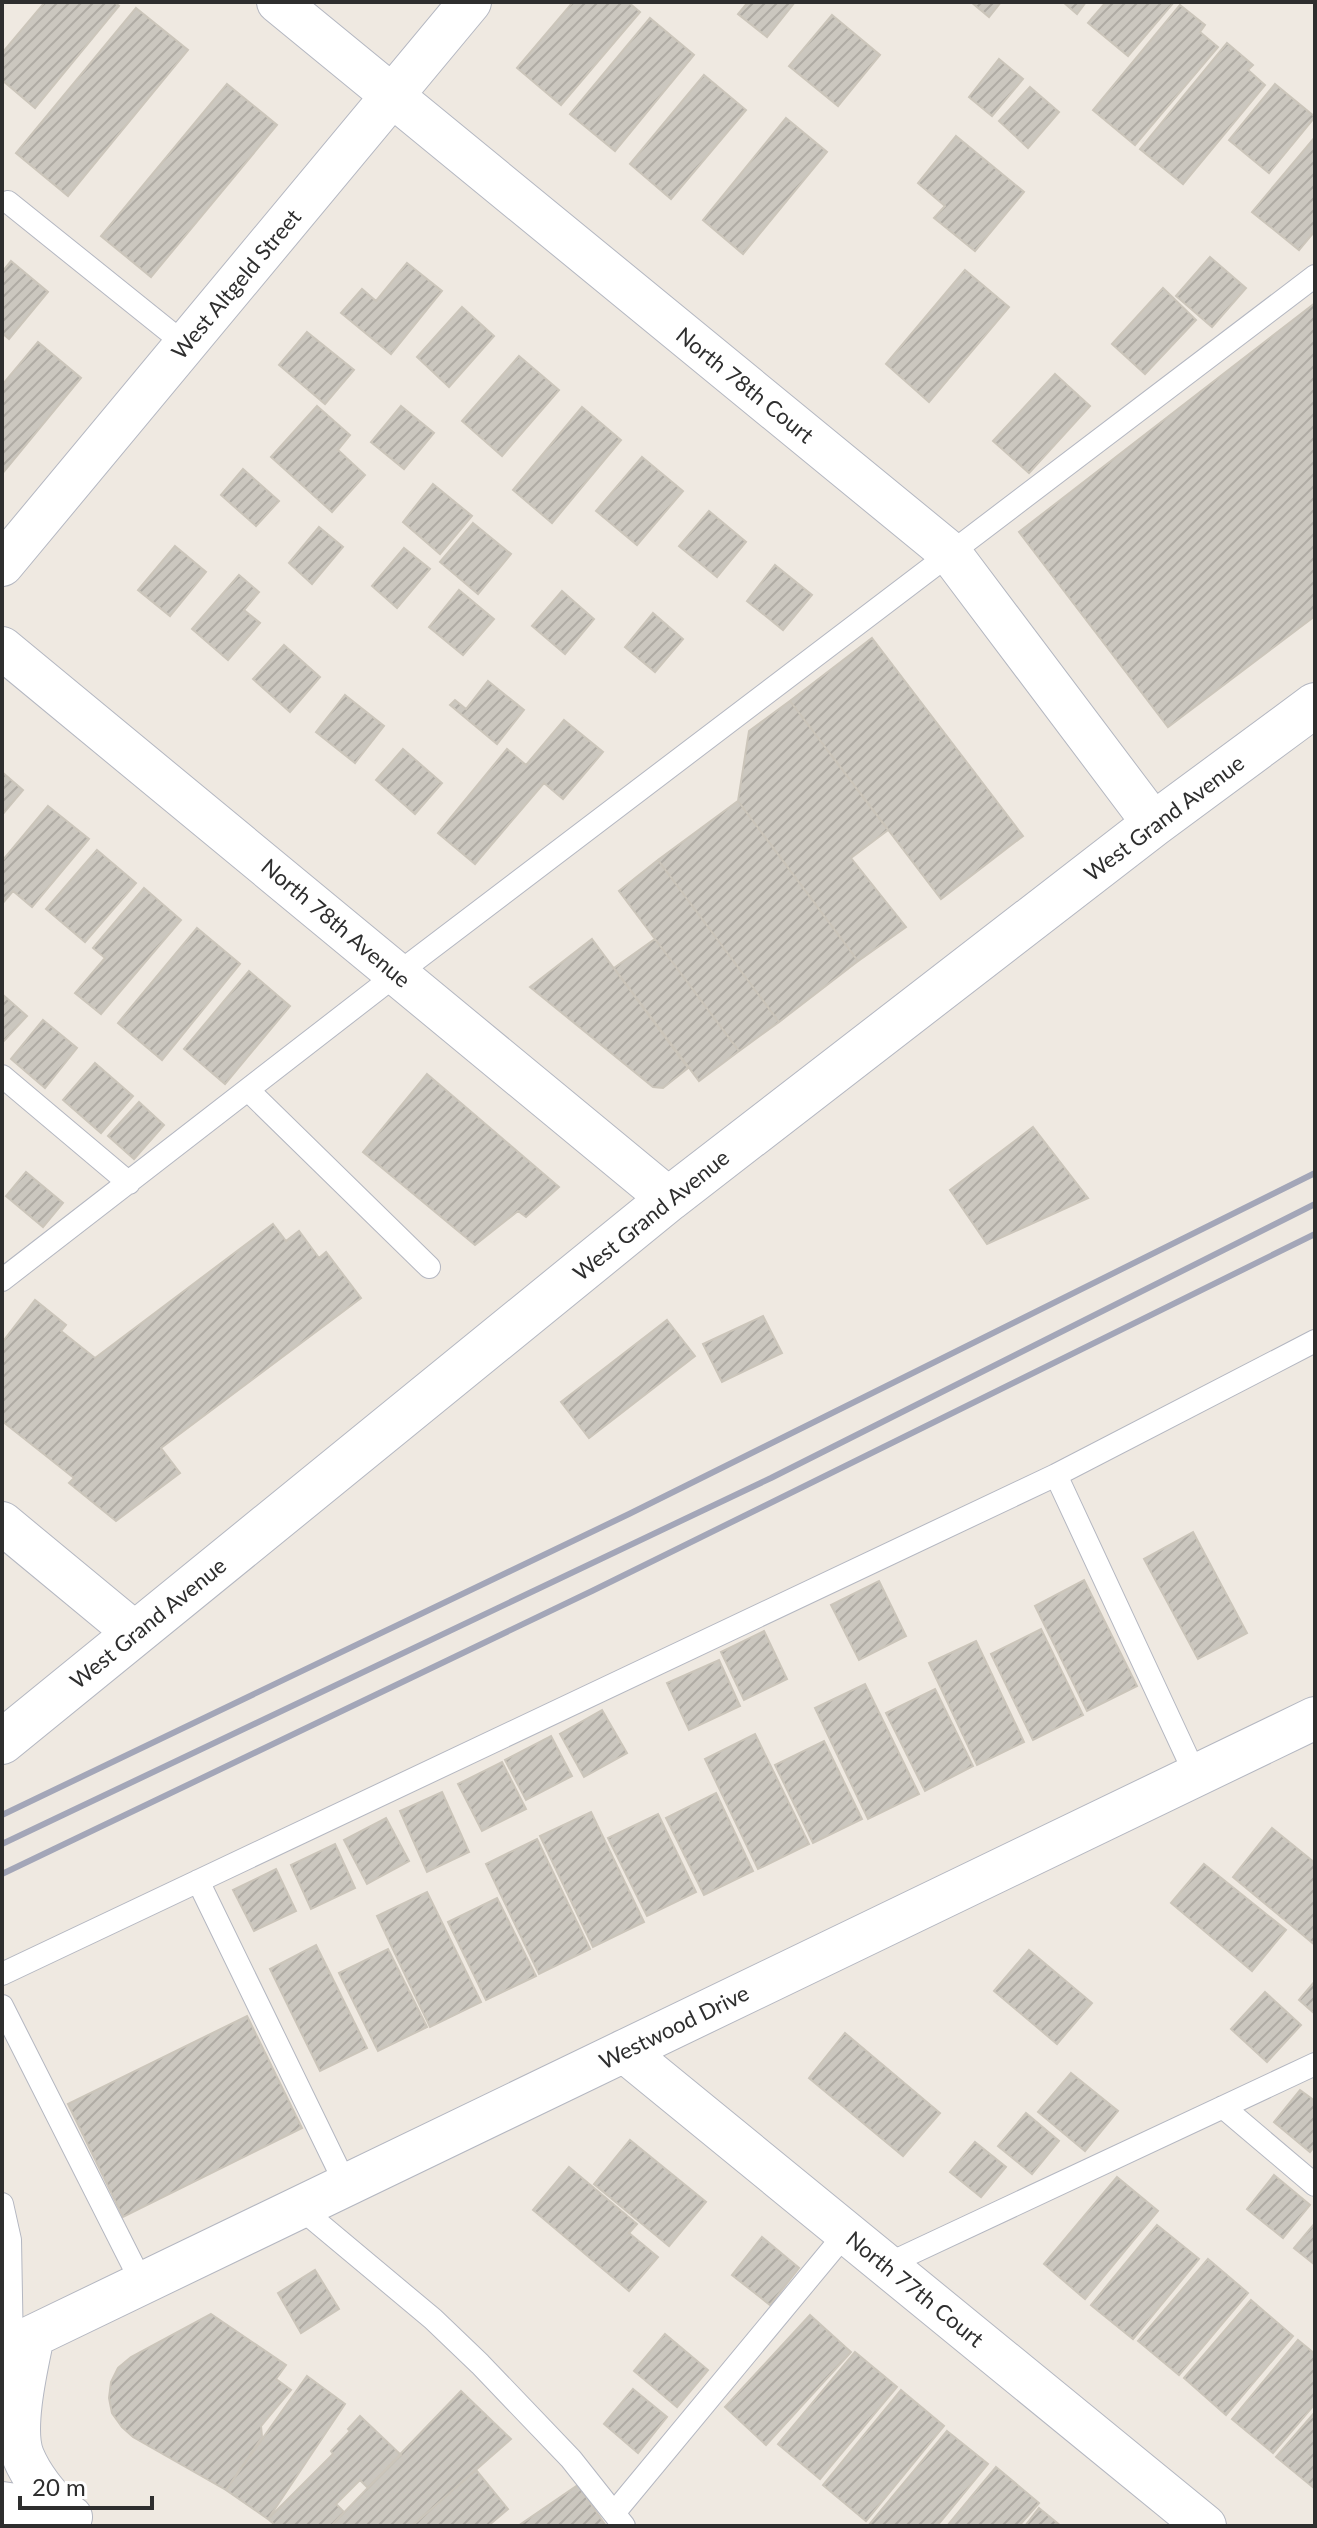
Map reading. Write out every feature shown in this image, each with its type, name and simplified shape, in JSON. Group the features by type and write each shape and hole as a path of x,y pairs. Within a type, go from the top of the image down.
{"main road":[{"name":"West Grand Avenue","path":"2,1742 669,1199 1154,824 1315,705"}],"street":[{"name":"North 78th Court","path":"278,2 950,553 1154,824"},
{"name":"West Altgeld Street","path":"2,565 470,2"},
{"name":"North 78th Avenue","path":"2,648 669,1199"},
{"path":"2,1523 135,1633"},
{"name":"Westwood Drive","path":"16,2348 142,2283 1196,1776 1308,1731"},
{"name":"North 77th Court","path":"624,2051 1205,2526"},
{"path":"16,2348 21,2453 42,2490 74,2519"},
{"path":"2,2503 74,2519"}],"lane":[{"path":"8,202 186,345"},
{"path":"2,1280 397,974 1315,276"},
{"path":"2,1076 129,1183"},
{"path":"248,1090 429,1267"},
{"path":"2,1974 1056,1475 1315,1341"},
{"path":"1056,1475 1196,1776"},
{"path":"198,1881 346,2185"},
{"path":"2,2006 142,2283"},
{"path":"886,2265 1315,2064"},
{"path":"1223,2107 1315,2185"},
{"path":"2,2204 10,2240 16,2348"},
{"path":"299,2207 462,2346 571,2459 619,2519 846,2233"}],"building":[{"path":"45,2 114,2 119,6 35,108 2,80 2,53"},
{"path":"573,2 628,2 640,12 561,105 517,68"},
{"path":"748,2 795,2 767,37 738,14"},
{"path":"971,2 1001,2 989,17"},
{"path":"1063,2 1086,2 1077,14"},
{"path":"1106,2 1174,2 1128,56 1088,23"},
{"path":"1180,5 1205,25 1200,32 1218,47 1135,145 1093,110"},
{"path":"136,8 188,50 68,196 16,153"},
{"path":"832,15 880,55 838,106 789,66"},
{"path":"650,18 694,55 615,151 570,114"},
{"path":"1227,43 1253,65 1248,70 1265,85 1183,184 1140,149"},
{"path":"999,59 1023,79 992,116 969,97"},
{"path":"704,75 746,110 671,199 630,164"},
{"path":"227,84 277,125 151,277 101,236"},
{"path":"1275,84 1315,117 1269,173 1229,140"},
{"path":"1030,87 1059,112 1028,148 999,121"},
{"path":"786,118 827,152 743,254 703,220"},
{"path":"956,136 1024,192 975,251 934,218 945,206 918,183"},
{"path":"1315,137 1315,231 1299,250 1252,212"},
{"path":"1210,257 1246,288 1212,327 1176,296"},
{"path":"11,261 48,292 9,339 2,333 2,272"},
{"path":"407,263 442,291 391,354 341,313 362,289 376,301"},
{"path":"965,270 1009,307 929,402 886,364"},
{"path":"1163,288 1196,320 1145,374 1112,344"},
{"path":"1315,303 1315,616 1168,727 1019,532"},
{"path":"462,307 494,336 449,387 417,357"},
{"path":"307,332 354,370 325,404 279,365"},
{"path":"38,342 81,378 2,474 2,385"},
{"path":"519,356 559,390 502,456 462,421"},
{"path":"1055,374 1090,406 1029,473 993,441"},
{"path":"317,406 350,435 338,450 365,475 332,512 271,457"},
{"path":"401,406 434,433 404,469 371,442"},
{"path":"582,407 621,440 552,523 513,490"},
{"path":"642,457 683,491 637,545 596,511"},
{"path":"243,469 279,501 256,526 221,495"},
{"path":"433,484 472,516 440,554 403,522"},
{"path":"709,511 746,542 717,577 679,546"},
{"path":"473,523 511,554 478,594 440,562"},
{"path":"319,527 343,547 312,584 289,563"},
{"path":"175,546 206,572 170,616 138,590"},
{"path":"404,548 430,569 397,608 372,586"},
{"path":"775,565 812,595 783,630 747,601"},
{"path":"239,575 259,592 244,610 260,623 228,660 192,629"},
{"path":"459,590 494,619 463,655 429,627"},
{"path":"562,591 594,619 565,654 532,626"},
{"path":"653,613 683,639 655,672 625,647"},
{"path":"872,638 1023,836 941,899 790,701"},
{"path":"284,645 320,677 290,712 253,679"},
{"path":"488,681 524,710 497,744 450,705 455,700 466,709"},
{"path":"345,695 384,726 355,763 316,732"},
{"path":"790,701 888,830 851,858 906,927 858,961 738,801 749,731"},
{"path":"564,720 603,752 563,799 544,783 475,864 438,833 507,749 526,765"},
{"path":"403,749 442,783 415,814 376,780"},
{"path":"2,772 23,790 2,815"},
{"path":"738,801 858,961 779,1022 658,860"},
{"path":"48,806 89,839 32,907 13,891 2,904 2,861"},
{"path":"97,850 136,883 85,942 46,909"},
{"path":"658,860 779,1022 739,1051 619,891"},
{"path":"144,888 181,920 101,1014 75,993 105,958 93,948"},
{"path":"197,928 240,964 162,1060 118,1023"},
{"path":"592,939 688,1068 663,1088 653,1087 530,987"},
{"path":"655,939 739,1051 699,1081 614,968"},
{"path":"249,971 290,1006 225,1084 184,1049"},
{"path":"2,994 27,1016 2,1043"},
{"path":"43,1020 77,1048 45,1088 11,1059"},
{"path":"95,1063 133,1096 101,1133 63,1100"},
{"path":"427,1074 559,1187 526,1217 518,1211 475,1245 363,1152"},
{"path":"139,1102 164,1125 134,1159 108,1136"},
{"path":"1033,1127 1088,1198 987,1244 950,1190"},
{"path":"26,1172 63,1203 43,1227 6,1196"},
{"path":"273,1224 286,1241 299,1231 319,1258 326,1252 361,1298 161,1448 180,1473 116,1521 69,1483 74,1478 2,1421 2,1338 4,1340 35,1300 66,1325 61,1331 95,1358"},
{"path":"763,1316 782,1353 722,1382 703,1344"},
{"path":"667,1320 695,1356 589,1438 561,1402"},
{"path":"1193,1532 1247,1633 1198,1659 1144,1559"},
{"path":"1084,1580 1137,1686 1087,1711 1035,1606"},
{"path":"879,1581 906,1636 859,1660 831,1605"},
{"path":"1041,1629 1083,1715 1033,1740 991,1654"},
{"path":"764,1631 787,1679 744,1700 721,1652"},
{"path":"976,1641 1024,1742 977,1765 929,1663"},
{"path":"719,1660 740,1706 689,1730 667,1683"},
{"path":"865,1684 919,1794 868,1819 815,1708"},
{"path":"935,1689 973,1766 925,1791 886,1713"},
{"path":"602,1710 627,1753 584,1777 560,1734"},
{"path":"755,1734 809,1844 758,1869 705,1759"},
{"path":"551,1736 572,1776 526,1800 505,1760"},
{"path":"824,1741 862,1819 813,1843 775,1765"},
{"path":"502,1762 526,1809 482,1831 458,1784"},
{"path":"442,1792 469,1852 427,1872 400,1811"},
{"path":"716,1793 753,1871 704,1895 666,1818"},
{"path":"591,1812 644,1922 593,1947 540,1836"},
{"path":"658,1814 696,1892 647,1916 608,1838"},
{"path":"386,1818 409,1861 367,1884 344,1840"},
{"path":"1272,1828 1315,1863 1315,1945 1233,1877"},
{"path":"537,1839 590,1949 539,1974 486,1864"},
{"path":"335,1844 355,1888 311,1909 291,1865"},
{"path":"1204,1864 1286,1930 1252,1971 1171,1903"},
{"path":"276,1869 296,1911 254,1931 233,1890"},
{"path":"427,1892 481,2002 430,2027 377,1916"},
{"path":"497,1898 536,1976 486,2000 448,1922"},
{"path":"316,1945 367,2048 320,2071 270,1969"},
{"path":"388,1949 427,2027 378,2051 339,1973"},
{"path":"1029,1950 1092,2003 1057,2044 994,1991"},
{"path":"1315,1981 1315,2014 1299,2000"},
{"path":"1265,1992 1301,2025 1267,2062 1231,2029"},
{"path":"247,2016 302,2128 123,2217 68,2104"},
{"path":"845,2033 940,2113 903,2156 809,2078"},
{"path":"1071,2073 1118,2111 1085,2151 1038,2112"},
{"path":"1300,2090 1315,2101 1315,2146 1310,2152 1274,2122"},
{"path":"1026,2113 1059,2141 1032,2174 998,2146"},
{"path":"630,2140 706,2202 669,2246 594,2184"},
{"path":"975,2142 1006,2167 981,2197 950,2172"},
{"path":"569,2167 637,2224 629,2233 658,2257 629,2291 533,2210"},
{"path":"1274,2175 1310,2205 1283,2238 1247,2209"},
{"path":"1117,2177 1158,2211 1085,2299 1044,2264"},
{"path":"1315,2223 1315,2265 1294,2248"},
{"path":"1157,2225 1199,2259 1133,2339 1091,2305"},
{"path":"762,2237 799,2268 770,2305 732,2275"},
{"path":"1208,2259 1248,2293 1179,2375 1138,2341"},
{"path":"315,2270 339,2309 301,2333 278,2293"},
{"path":"1251,2300 1293,2336 1226,2415 1184,2378"},
{"path":"211,2314 286,2365 276,2379 291,2390 261,2426 262,2437 226,2490 133,2437 112,2413 109,2398 111,2382 118,2368 131,2357"},
{"path":"810,2315 851,2352 766,2445 725,2407"},
{"path":"665,2334 708,2370 677,2407 634,2371"},
{"path":"1298,2340 1315,2354 1315,2404 1273,2453 1232,2419"},
{"path":"855,2352 897,2387 820,2479 778,2444"},
{"path":"307,2376 345,2404 268,2519 226,2490"},
{"path":"633,2389 667,2417 638,2453 604,2424"},
{"path":"901,2390 944,2426 866,2521 823,2485"},
{"path":"461,2391 511,2439 412,2526 331,2526"},
{"path":"1315,2412 1315,2489 1276,2457"},
{"path":"360,2416 401,2455 368,2488 360,2480 336,2504 344,2512 331,2526 276,2526 268,2519 333,2454 331,2451"},
{"path":"947,2431 988,2464 937,2526 868,2526"},
{"path":"996,2467 1039,2503 1019,2526 947,2526"},
{"path":"476,2470 508,2509 488,2526 412,2526"},
{"path":"578,2485 606,2526 518,2526"},
{"path":"1039,2508 1061,2526 1025,2526"}],"railway":[{"path":"2,1815 629,1514 1315,1173"},
{"path":"2,1844 771,1478 1315,1204"},
{"path":"2,1874 592,1591 1315,1234"}]}
